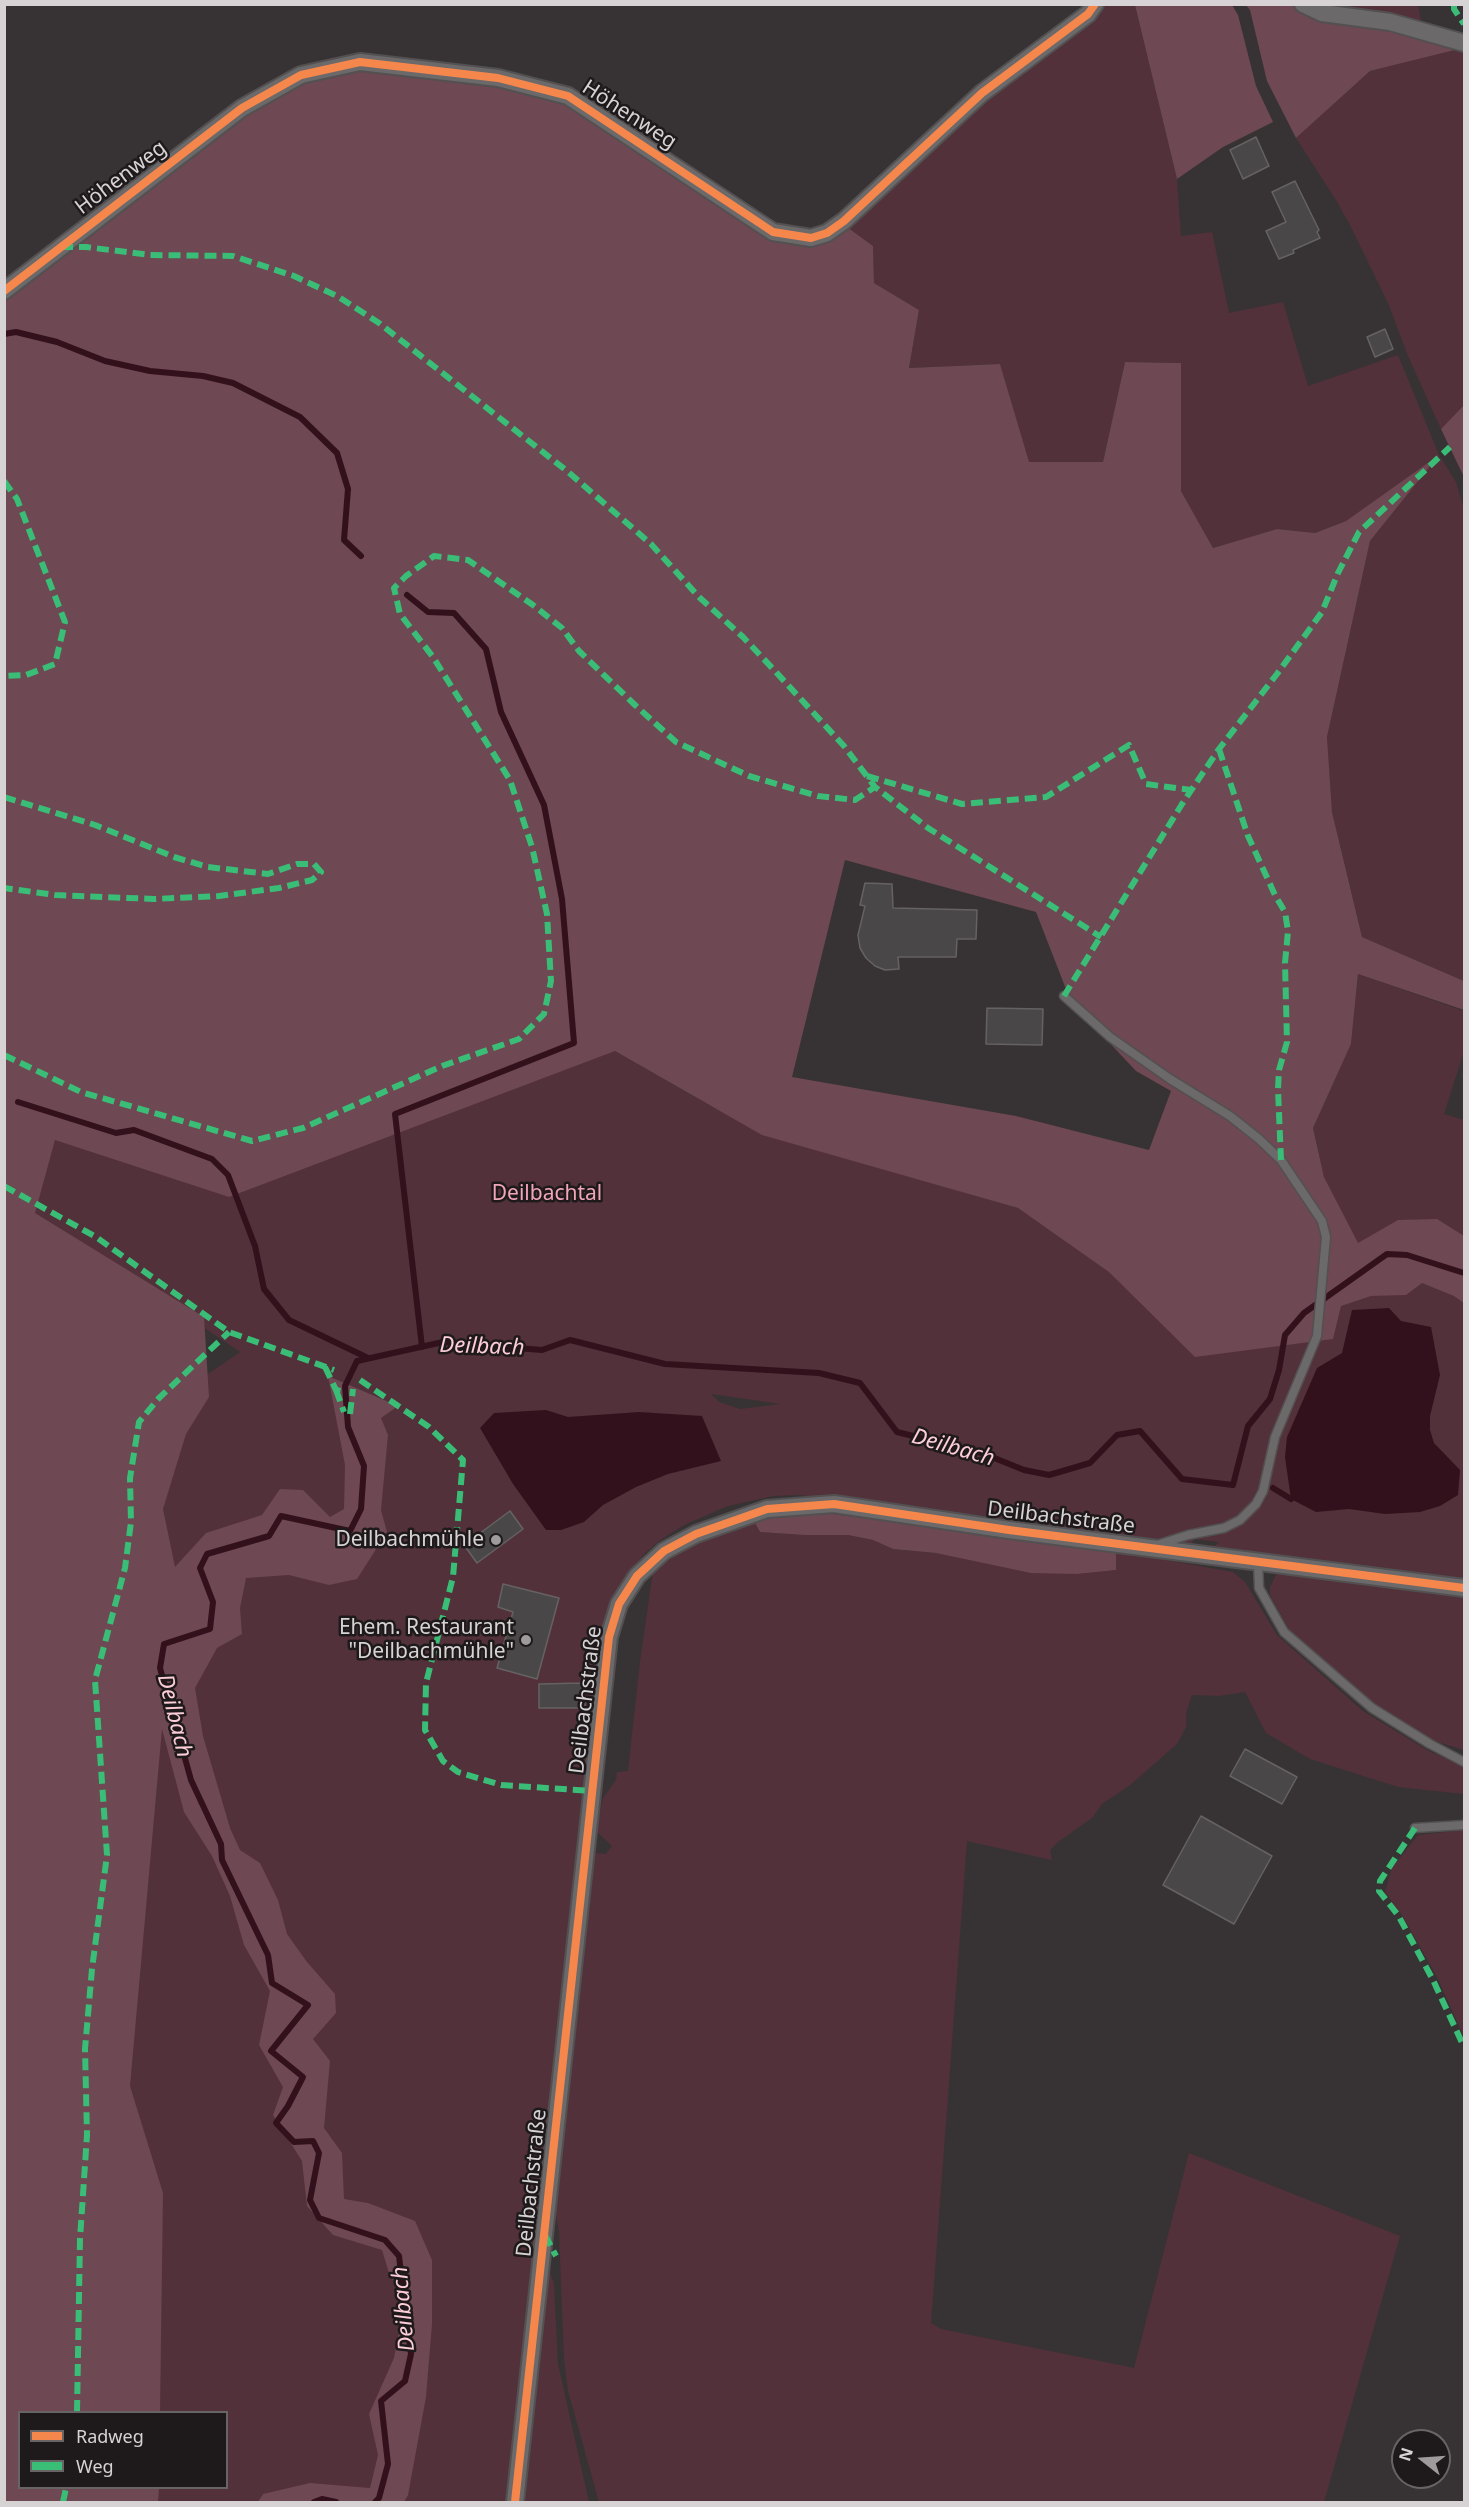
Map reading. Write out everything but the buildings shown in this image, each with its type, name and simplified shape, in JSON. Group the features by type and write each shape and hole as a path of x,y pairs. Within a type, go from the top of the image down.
{"street":[{"name":"Höhenweg","path":"4,291 242,108 301,75 360,62 498,78 568,96 772,232 811,238 827,233 844,221 981,93 1088,14 1095,4"},
{"path":"1303,4 1322,14 1390,22 1464,43"},
{"name":"Deilbachstraße","path":"515,2502 609,1638 619,1604 637,1576 664,1551 696,1534 767,1509 834,1504 1009,1530 1464,1588"}],"lane":[{"path":"1064,996 1110,1036 1230,1116 1281,1160 1322,1221 1326,1237 1321,1314 1317,1336 1275,1437 1263,1491 1256,1504 1240,1520 1224,1528 1188,1534 1148,1548"},
{"path":"1258,1562 1259,1588 1284,1632 1372,1708 1464,1762"},
{"path":"1415,1828 1464,1825"}],"green space":[{"path":"1106,5 1135,5 1177,179 1181,236 1212,232 1229,313 1283,302 1308,386 1398,355 1439,455 1456,482 1464,509 1464,981 1362,937 1332,812 1327,737 1370,541 1437,457 1346,521 1315,533 1277,529 1213,548 1181,491 1181,363 1125,362 1103,462 1028,462 1000,364 909,368 919,310 874,283 873,246 847,227 984,99 1088,22"},
{"path":"1312,5 1418,5 1422,25"},
{"path":"1463,48 1464,405 1441,429 1408,356 1388,303 1350,225 1296,138 1370,71"},
{"name":"Deilbachtal","path":"1358,974 1464,1011 1464,1051 1444,1114 1464,1120 1464,1580 1212,1548 1219,1542 1194,1539 1191,1545 985,1516 799,1495 773,1496 728,1506 684,1525 662,1539 645,1553 631,1571 599,1651 507,2502 138,2502 133,2489 228,2489 228,2411 124,2411 113,2078 150,1496 186,1389 240,1352 185,1315 63,1243 5,1191 5,1074 615,1051 718,1110 949,1188 1018,1208 1047,1228 1339,1208 1324,1177 1313,1128 1351,1044","holes":["711,1394 781,1404 740,1409 719,1402"]},
{"path":"755,1523 760,1532 848,1535 873,1540 893,1549 936,1553 1077,1574 1116,1570 1116,1551 1233,1572 1245,1582 1277,1635 1363,1711 1427,1750 1464,1767 1464,1794 1398,1787 1310,1759 1266,1733 1245,1692 1219,1696 1192,1695 1186,1713 1186,1727 1177,1744 1129,1786 1102,1804 1092,1818 1058,1842 1050,1850 1052,1860 967,1841 931,2323 941,2329 1134,2368 1189,2153 1400,2236 1324,2502 599,2502 568,2391 564,2359 559,2232 554,2204 593,1853 606,1854 612,1846 597,1832 598,1820 603,1798 616,1780 617,1772 628,1771 653,1571 685,1548"},
{"path":"1284,1573 1464,1597 1464,1750 1431,1740 1374,1705 1290,1631 1270,1595 1270,1587 1276,1575"},
{"path":"1464,1830 1464,2037 1437,1977 1402,1915 1385,1892 1392,1868 1418,1835"},
{"path":"550,2272 554,2284 558,2364 589,2502 524,2502 544,2306"}],"shaded area":[{"path":"1135,5 1232,5 1238,15 1256,86 1273,122 1223,147 1177,179"},
{"path":"1246,5 1290,5 1320,18 1389,28 1463,48 1370,71 1296,138 1267,81 1250,10"},
{"path":"361,66 494,83 565,101 777,241 823,243 847,227 873,246 874,283 919,310 909,368 1000,364 1029,462 1103,462 1125,362 1181,363 1181,491 1213,548 1277,529 1315,533 1346,521 1439,455 1370,541 1327,737 1332,812 1362,937 1464,981 1464,1010 1358,974 1351,1044 1313,1128 1324,1177 1358,1243 1398,1220 1437,1219 1464,1236 1464,1303 1454,1296 1422,1283 1406,1295 1371,1296 1341,1306 1333,1339 1195,1357 1109,1272 1018,1208 762,1135 615,1051 229,1197 55,1140 35,1213 204,1317 209,1397 186,1434 163,1509 175,1567 206,1533 262,1515 280,1489 303,1490 330,1517 344,1509 345,1465 328,1376 398,1406 381,1418 388,1435 381,1510 387,1532 357,1579 329,1585 289,1575 246,1578 240,1608 242,1634 217,1648 195,1688 203,1736 230,1828 240,1850 260,1863 278,1900 287,1934 307,1962 335,1994 336,2013 313,2039 330,2061 324,2128 342,2153 344,2199 368,2203 415,2221 432,2260 432,2324 426,2397 408,2495 404,2502 258,2502 263,2494 310,2483 370,2488 378,2455 369,2414 394,2358 406,2297 390,2276 382,2250 333,2235 307,2206 302,2161 273,2115 283,2087 259,2045 270,1991 244,1945 230,1896 212,1856 184,1812 162,1729 130,2086 163,2193 160,2411 18,2411 18,2489 159,2489 158,2502 5,2502 5,299 243,112 302,79","holes":["845,860 1036,912 1071,1002 1136,1071 1171,1091 1149,1150 1016,1116 792,1077"]},
{"path":"1464,405 1464,477 1441,429"},
{"path":"1389,1308 1401,1321 1431,1327 1440,1375 1430,1416 1430,1430 1434,1443 1460,1470 1458,1495 1440,1506 1420,1512 1385,1514 1349,1509 1316,1512 1291,1499 1285,1457 1287,1437 1317,1368 1342,1353 1352,1310"},
{"path":"546,1410 568,1417 639,1412 702,1416 721,1461 668,1474 636,1487 603,1505 584,1522 561,1530 546,1530 513,1484 480,1428 494,1413"},
{"path":"781,1514 833,1514 1116,1551 1116,1570 1077,1574 1031,1573 936,1553 893,1549 873,1540 848,1535 760,1532 755,1523"}],"waterway":[{"path":"4,334 16,332 57,342 105,361 150,371 203,376 233,383 300,417 337,453 348,489 344,540 361,556"},
{"path":"407,595 428,612 454,613 486,649 501,712 544,805 562,899 574,1043 395,1114 422,1347"},
{"path":"18,1102 116,1133 134,1130 212,1159 228,1175 255,1246 264,1289 289,1320 368,1358"},
{"name":"Deilbach","path":"375,2502 379,2498 388,2464 381,2401 405,2381 411,2354 399,2256 385,2240 319,2218 310,2200 319,2153 313,2141 294,2142 276,2123 303,2077 271,2051 308,2005 272,1983 268,1955 222,1860 221,1844 191,1780 160,1668 164,1644 210,1629 213,1602 200,1568 207,1554 269,1536 281,1516 350,1531 361,1509 364,1466 348,1427 345,1386 357,1361 443,1342 542,1350 570,1340 665,1364 819,1373 860,1383 897,1432 982,1453 1024,1470 1049,1475 1090,1463 1117,1435 1140,1431 1182,1479 1233,1485 1248,1426 1270,1399 1279,1370 1285,1335 1304,1313 1387,1254 1407,1255 1464,1273"},
{"name":"Deilbach","path":"1273,1488 1291,1499"},
{"name":"Deilbach","path":"314,2502 322,2499 336,2502"}],"marked path":[{"path":"1454,4 1454,9 1464,24"},
{"path":"61,247 86,247 150,255 233,256 294,276 337,296 379,323 567,471 651,544 699,597 743,637 774,670 844,746 875,787 928,828 1101,937"},
{"path":"1064,996 1182,804 1219,749 1322,612 1338,573 1359,532 1450,447"},
{"path":"4,481 17,499 65,622 55,664 26,675 4,676"},
{"path":"4,1055 81,1092 252,1141 303,1128 442,1066 519,1039 544,1014 551,981 547,914 532,847 510,780 433,657 400,614 394,588 406,576 434,556 468,560 533,605 562,628 579,651 676,742 749,776 818,796 855,800 875,787"},
{"path":"867,776 962,804 1046,797 1129,745 1146,784 1191,790"},
{"path":"1219,749 1248,836 1285,912 1288,931 1285,963 1287,1042 1279,1070 1278,1089 1281,1160"},
{"path":"4,797 95,825 174,857 208,867 268,874 297,864 314,864 321,872 312,880 279,888 219,896 154,899 55,895 4,888"},
{"path":"4,1186 96,1237 229,1332 334,1370"},
{"path":"77,2411 80,2239 87,2135 85,2049 92,1969 107,1855 95,1680 125,1568 131,1522 130,1478 139,1422 159,1398 229,1332"},
{"path":"325,1367 336,1390 341,1391"},
{"path":"360,1380 429,1427 463,1460 453,1577 426,1683 425,1730 443,1761 458,1772 501,1785 592,1791"},
{"path":"350,1414 353,1389"},
{"path":"336,1390 344,1412"},
{"path":"1415,1828 1380,1881 1379,1891 1398,1915 1433,1980 1464,2047"},
{"path":"545,2235 556,2256"},
{"path":"63,2502 66,2489"}],"cycle path":[{"path":"4,291 242,108 301,75 360,62 498,78 568,96 773,232 811,238 827,233 844,221 982,93 1088,14 1095,4"},
{"path":"515,2502 609,1637 619,1604 637,1576 664,1551 696,1534 767,1509 834,1504 1009,1530 1464,1588"}],"place":[{"name":"Deilbachmühle","path":"496,1540"},
{"name":"Ehem. Restaurant \"Deilbachmühle\"","path":"526,1640"}]}
